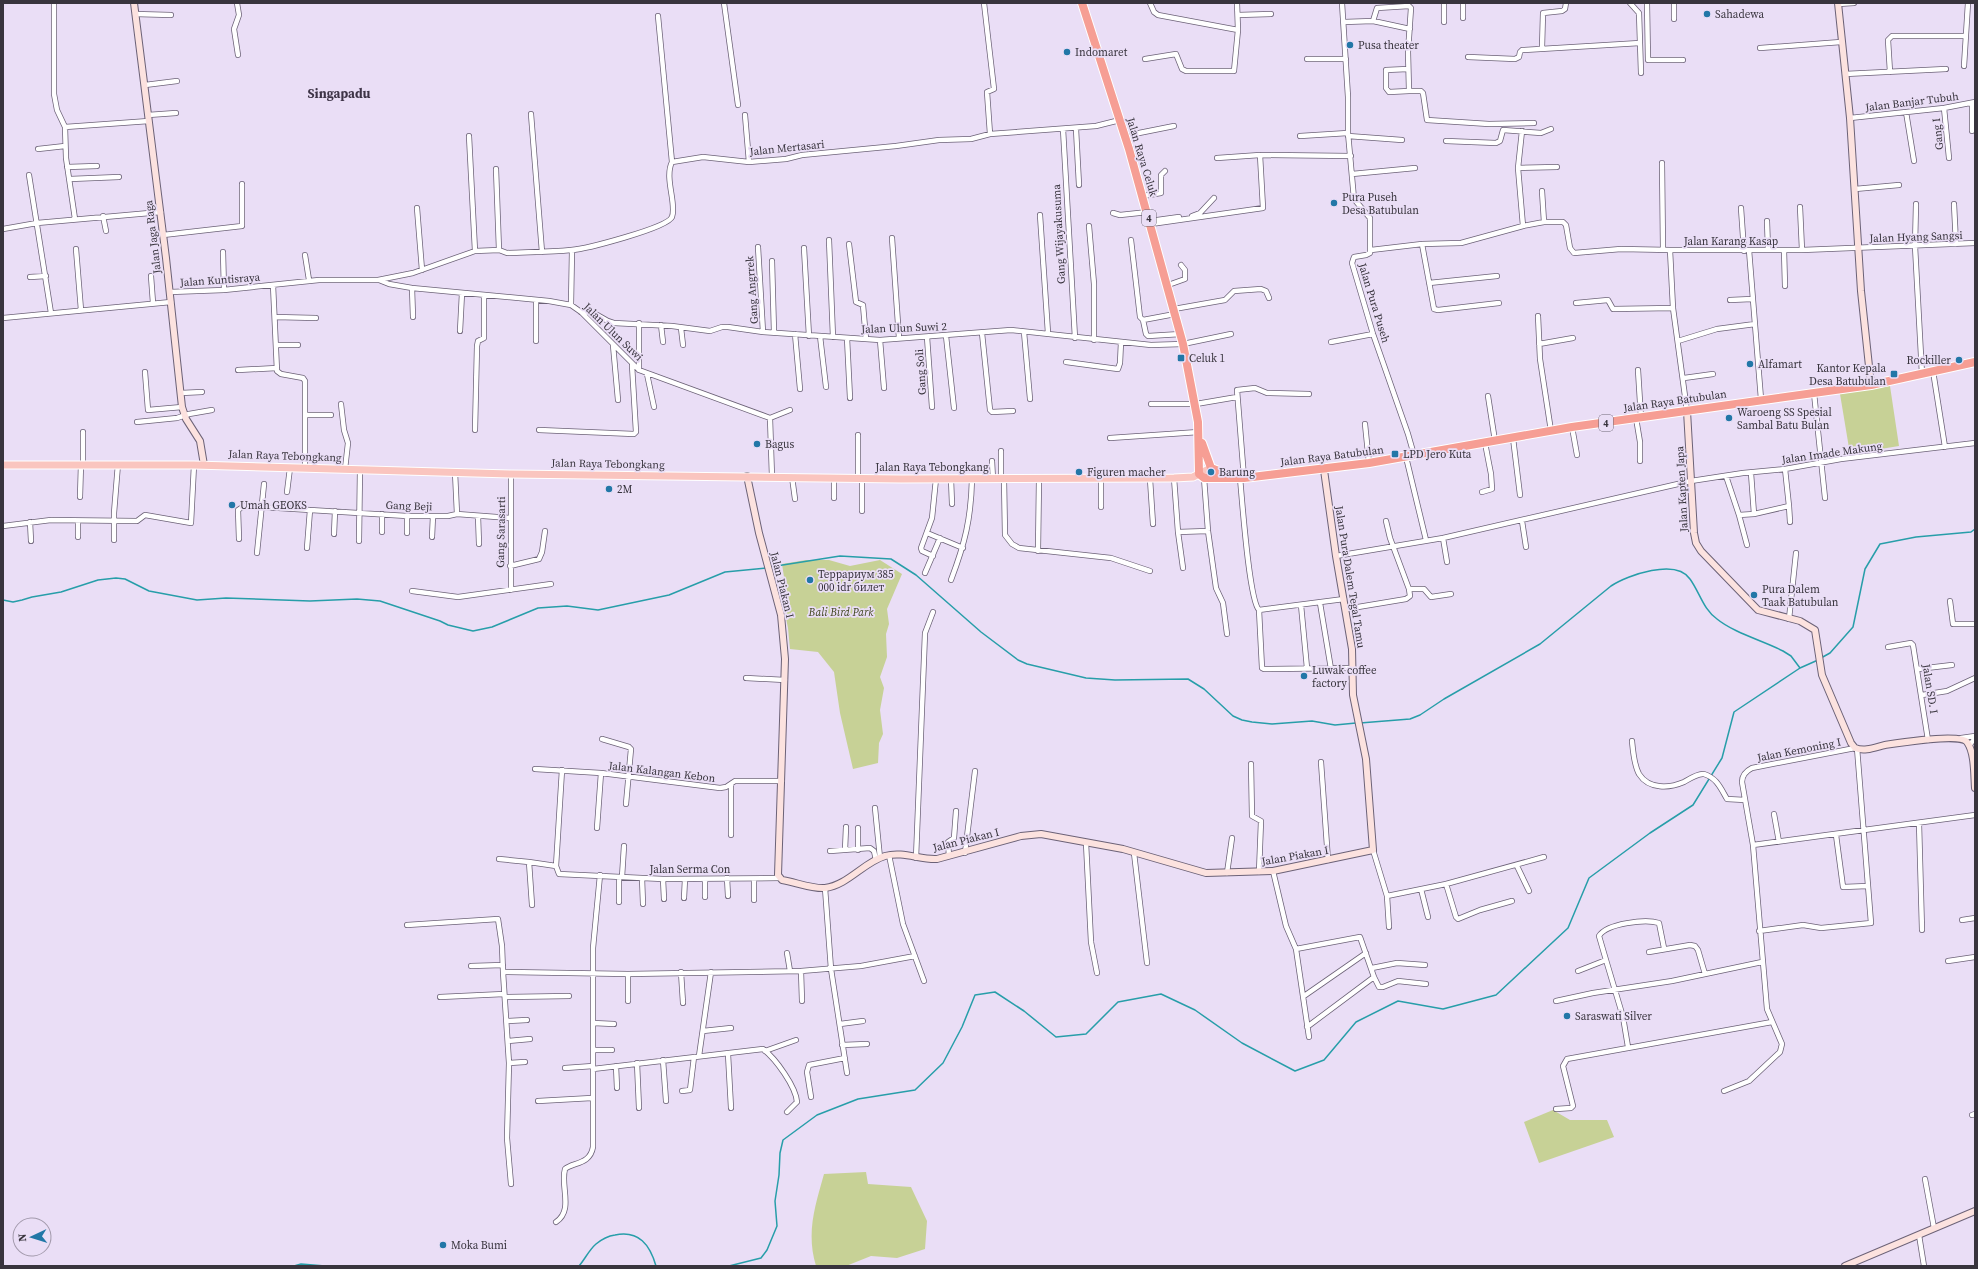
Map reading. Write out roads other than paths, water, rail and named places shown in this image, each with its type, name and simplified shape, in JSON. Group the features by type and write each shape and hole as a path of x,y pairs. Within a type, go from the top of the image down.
{"highway":[{"name":"Jalan Raya Celuk","path":"1082,3 1126,138 1181,334 1196,404 1202,476"},
{"name":"Jalan Raya Batubulan","path":"1202,476 1240,478 1324,470 1572,427 1871,384 1975,362"},
{"name":"Jalan Raya Celuk","path":"1199,434 1211,468"},
{"name":"Jalan Raya Batubulan","path":"1211,468 1240,478"}],"main road":[{"name":"Jalan Raya Tebongkang","path":"3,465 204,465 511,474 936,479 1150,479 1202,476 1211,468"}],"street":[{"path":"54,3 54,94 57,110 65,127 67,167 75,219"},
{"name":"Jalan Jaga Raga","path":"134,3 161,212 183,411 200,441 204,465"},
{"path":"237,3 239,15 234,29 238,55"},
{"path":"724,3 738,105"},
{"path":"984,3 994,89 987,92 990,134"},
{"path":"1150,3 1154,12 1158,15 1238,30"},
{"path":"1145,59 1176,54 1182,69 1186,71 1232,71 1236,66 1238,30 1237,3"},
{"name":"Jalan Pura Puseh","path":"1342,3 1346,59 1348,135 1355,202 1368,214 1370,218 1371,250 1368,254 1354,256 1352,260 1373,334 1408,434 1410,456 1426,540"},
{"path":"1444,3 1444,22"},
{"path":"1462,3 1463,18"},
{"path":"1542,48 1543,13 1562,11 1565,9 1566,3"},
{"path":"1630,3 1639,13 1641,73"},
{"path":"1647,3 1648,60 1683,60"},
{"path":"1674,3 1674,19"},
{"path":"1854,3 1838,3 1850,118 1861,291 1871,384"},
{"path":"1964,66 1968,3"},
{"path":"1373,21 1377,8 1409,6 1412,10 1408,69 1409,91"},
{"path":"135,14 171,15"},
{"path":"1238,15 1271,14"},
{"path":"378,280 422,270 475,251 499,250 506,253 572,250 640,233 668,221 673,214 669,176 672,162 658,16"},
{"path":"1344,22 1373,21 1410,29"},
{"path":"1890,72 1888,40 1892,36 1965,36"},
{"path":"1760,48 1841,42"},
{"path":"1468,57 1516,58 1521,50 1640,43"},
{"path":"1307,59 1346,59"},
{"path":"1408,69 1386,70 1386,88 1389,92 1422,92 1425,116 1427,120 1488,124 1534,123"},
{"path":"1845,74 1946,69"},
{"path":"145,85 177,81"},
{"path":"1972,131 1973,102"},
{"name":"Jalan Banjar Tubuh","path":"1850,118 1944,108 1973,102"},
{"name":"Gang I","path":"1944,108 1949,158"},
{"path":"1906,112 1914,161"},
{"path":"65,127 149,118 176,113"},
{"path":"531,114 542,252"},
{"path":"744,115 748,162"},
{"name":"Jalan Mertasari","path":"672,162 703,157 748,162 786,159 802,155 896,146 939,140 971,139 990,134 1096,126 1120,120"},
{"path":"1126,138 1139,133 1174,126"},
{"path":"1076,128 1079,185"},
{"name":"Gang Wijayakusuma","path":"1063,129 1075,338"},
{"path":"1446,141 1496,143 1500,141 1501,131 1541,133 1551,129"},
{"path":"1522,131 1518,168 1523,226"},
{"path":"1300,136 1348,135 1402,140"},
{"path":"470,136 475,251"},
{"path":"38,149 65,146"},
{"path":"1217,158 1260,155 1351,156"},
{"path":"1149,219 1263,208 1260,155"},
{"path":"1662,163 1662,249"},
{"path":"67,167 97,166"},
{"path":"1518,168 1557,167"},
{"path":"1352,174 1415,168"},
{"path":"496,169 499,250"},
{"path":"1143,196 1161,193 1162,175 1165,171"},
{"path":"29,175 51,313"},
{"path":"70,179 119,177"},
{"path":"163,235 242,226 242,184"},
{"path":"1854,189 1900,185"},
{"path":"1542,191 1544,222"},
{"path":"1113,213 1149,219 1195,215 1214,198"},
{"path":"1916,204 1915,246 1922,374"},
{"path":"1954,204 1956,244"},
{"path":"1800,207 1802,250"},
{"path":"417,208 422,270"},
{"path":"1741,208 1755,324 1761,399"},
{"path":"3,229 37,223 161,212"},
{"path":"1040,215 1048,333"},
{"path":"103,216 106,231"},
{"path":"1766,221 1768,249"},
{"path":"1371,250 1422,244 1461,243 1523,226 1544,222 1565,223 1570,248 1574,253 1662,249 1670,250"},
{"path":"1089,226 1094,284 1094,340"},
{"path":"892,238 899,338"},
{"path":"829,240 833,337"},
{"path":"1131,240 1140,318 1143,320 1146,334 1148,336 1181,334"},
{"name":"Jalan Hyang Sangsi","path":"1858,248 1975,243"},
{"path":"849,244 856,302 862,304 866,339"},
{"path":"1422,244 1432,306 1436,310 1499,303"},
{"name":"Gang Angrrek","path":"758,247 763,332"},
{"path":"804,248 809,336"},
{"name":"Jalan Karang Kasap","path":"1687,411 1684,378 1673,308 1670,250 1802,250 1858,248"},
{"path":"76,249 81,310"},
{"path":"571,305 572,250"},
{"path":"1784,250 1785,286"},
{"path":"223,252 224,290"},
{"path":"306,255 310,280"},
{"path":"772,261 774,332"},
{"path":"1170,284 1185,279 1185,270 1181,265"},
{"path":"30,277 46,276"},
{"path":"151,276 153,303"},
{"path":"1429,283 1497,276"},
{"name":"Jalan Kuntisraya","path":"170,292 224,290 310,280 378,280"},
{"name":"Jalan Ulun Suwi","path":"378,280 389,284 412,288 536,300 571,305 581,312 632,364 647,374 770,418"},
{"name":"Jalan Kuntisraya","path":"272,285 276,317 277,368"},
{"path":"412,288 413,317"},
{"path":"1143,320 1174,311 1225,300 1234,291 1261,289 1266,291 1269,298"},
{"path":"460,331 462,293"},
{"path":"475,430 477,346 478,340 484,338 484,296"},
{"path":"1730,300 1752,299"},
{"path":"536,300 536,341"},
{"path":"1576,303 1608,300 1613,308 1673,308"},
{"path":"3,318 171,302"},
{"name":"Jalan Ulun Suwi 2","path":"581,312 595,313 610,322 639,323 710,331 722,327 728,327 809,336 880,340 982,333 997,330 1048,333 1075,338 1151,345 1183,344 1231,334"},
{"path":"1538,316 1540,366 1552,431"},
{"path":"276,317 316,318"},
{"path":"639,323 640,370"},
{"path":"1678,341 1716,329 1755,324"},
{"path":"661,325 663,342"},
{"path":"681,328 683,345"},
{"path":"1024,332 1030,399"},
{"path":"982,333 990,410 992,412 1013,411"},
{"path":"796,334 800,389"},
{"path":"1330,342 1373,334"},
{"path":"820,336 826,387"},
{"path":"946,336 954,408"},
{"name":"Gang Soli","path":"928,337 932,407"},
{"path":"847,338 850,398"},
{"path":"1539,344 1573,338"},
{"path":"880,340 884,388"},
{"path":"1066,362 1118,369 1120,363 1121,342"},
{"path":"276,345 298,345"},
{"path":"613,345 618,400"},
{"path":"539,430 634,434 636,432 632,364"},
{"path":"238,370 277,368 279,373 304,379 306,415 305,468"},
{"path":"1638,370 1640,461"},
{"path":"1933,371 1945,446"},
{"path":"145,372 148,410 212,410"},
{"path":"647,374 654,407"},
{"path":"1684,378 1714,374"},
{"path":"1309,394 1267,393 1253,388 1238,390 1240,478 1248,562 1256,603 1260,610 1262,668 1353,668"},
{"path":"181,393 202,392"},
{"path":"1814,393 1825,498"},
{"path":"1488,396 1495,441"},
{"path":"1151,404 1196,404 1237,397"},
{"path":"341,404 344,430 348,443 345,469"},
{"path":"772,477 770,418 790,410"},
{"path":"137,422 177,418 183,411"},
{"name":"Jalan Kapten Japa","path":"1687,411 1694,533 1696,543 1701,551 1755,608 1761,612 1812,627 1816,631 1821,673 1851,743 1856,748"},
{"path":"306,415 332,415"},
{"path":"1365,424 1370,463"},
{"path":"1572,427 1577,455"},
{"path":"80,497 83,432"},
{"path":"1110,438 1199,434"},
{"path":"858,435 862,511"},
{"path":"1513,438 1520,495"},
{"name":"Jalan Imade Makung","path":"1336,556 1443,538 1692,481 1975,442"},
{"path":"1482,492 1492,489 1492,474 1485,443"},
{"path":"1001,451 999,479 1005,536 1012,544 1019,548 1111,558 1150,571"},
{"path":"992,460 999,479"},
{"path":"114,540 114,513 118,464"},
{"path":"3,526 30,522 137,521 145,515 191,523 194,465"},
{"path":"287,492 290,468"},
{"path":"359,541 360,469"},
{"path":"1785,469 1790,522"},
{"name":"Jalan Pura Dalem Tegal Tamu","path":"1324,470 1336,556 1352,649 1352,695 1366,759 1373,850"},
{"path":"455,472 457,514"},
{"path":"1751,473 1754,514"},
{"name":"Gang Sarasarti","path":"511,474 511,590"},
{"name":"Jalan Piakan I","path":"747,476 782,622 785,680 778,871 780,878"},
{"path":"1202,476 1216,588 1223,603 1227,634"},
{"path":"1726,476 1740,515 1747,545"},
{"path":"792,477 795,499"},
{"path":"834,477 834,498"},
{"path":"1174,478 1178,532 1183,568"},
{"path":"932,556 921,550 932,518 936,479"},
{"path":"951,479 952,504"},
{"path":"951,580 963,548 972,510 972,479"},
{"path":"1038,550 1039,479"},
{"path":"1101,479 1101,507"},
{"path":"1150,479 1153,524"},
{"path":"257,554 260,507 264,484"},
{"name":"Gang Beji","path":"239,539 238,510 244,506 407,516 453,516 457,514 510,518"},
{"path":"1740,515 1754,514 1789,506"},
{"path":"307,548 310,510"},
{"path":"334,534 336,511"},
{"path":"382,514 382,532"},
{"path":"407,516 407,533"},
{"path":"432,538 433,516"},
{"path":"478,516 477,524 479,544"},
{"path":"78,521 78,537"},
{"path":"1346,609 1408,599 1411,594 1386,521"},
{"path":"1522,521 1526,547"},
{"path":"30,522 32,541"},
{"path":"510,566 539,559 542,552 545,530"},
{"path":"1178,532 1208,531"},
{"path":"927,533 963,548"},
{"path":"925,573 940,538"},
{"path":"1443,538 1447,562"},
{"path":"1789,619 1796,553"},
{"path":"412,591 454,597 551,584"},
{"path":"1409,589 1424,589 1431,597 1451,594"},
{"path":"1260,610 1344,599"},
{"path":"1950,601 1952,624 1975,624"},
{"path":"1320,602 1331,669"},
{"path":"1301,605 1307,668"},
{"path":"916,858 925,633 933,612"},
{"name":"Jalan SD. I","path":"1888,647 1910,643 1913,645 1928,740"},
{"path":"1918,669 1952,665"},
{"path":"746,678 785,680"},
{"path":"1922,695 1947,691 1975,678"},
{"path":"1760,931 1803,925 1821,928 1870,924 1872,921 1856,748 1866,750 1888,745 1928,740 1975,737"},
{"path":"1969,746 1975,737"},
{"path":"1961,738 1967,741 1969,746 1975,788"},
{"path":"602,739 628,747 630,749 626,804"},
{"path":"1632,741 1639,774 1644,779 1666,787 1679,784 1699,774 1705,774 1720,785 1727,798 1745,800 1753,845 1767,1009 1781,1040 1780,1052 1749,1081 1724,1091"},
{"name":"Jalan Kemoning I","path":"1745,800 1742,779 1747,770 1856,748"},
{"path":"1321,762 1328,860"},
{"path":"1251,764 1252,816 1261,821 1258,872"},
{"name":"Jalan Kalangan Kebon","path":"535,769 629,776 720,788 735,781 782,781"},
{"path":"499,859 556,866 562,770"},
{"path":"965,853 975,771"},
{"path":"597,828 602,774"},
{"path":"731,784 731,835"},
{"path":"875,808 878,859"},
{"path":"950,856 948,842 954,838 956,811"},
{"path":"1774,814 1779,842"},
{"path":"1753,845 1975,815"},
{"path":"1919,823 1922,930"},
{"path":"845,850 846,827"},
{"path":"858,828 858,850"},
{"path":"1836,834 1843,887 1868,886"},
{"name":"Jalan Piakan I","path":"825,888 841,882 878,859 889,855 899,854 916,858 937,859 965,853 1027,835 1054,836 1134,853 1202,872 1227,873 1273,871 1295,865 1328,860 1373,850"},
{"path":"1227,873 1232,838"},
{"path":"1086,843 1091,942 1097,973"},
{"path":"619,902 620,877 624,846"},
{"path":"830,851 871,848 878,859"},
{"path":"1373,850 1387,896 1389,927"},
{"path":"1134,853 1147,963"},
{"path":"889,855 903,924 924,981"},
{"path":"1387,896 1446,884 1494,870 1518,866 1544,857"},
{"path":"530,862 532,905"},
{"name":"Jalan Serma Con","path":"556,866 559,874 663,879 780,878"},
{"path":"1518,866 1529,891"},
{"path":"1273,871 1286,926 1296,949 1309,1036"},
{"path":"556,1222 562,1216 565,1205 565,1169 580,1164 592,1151 594,933 600,875"},
{"path":"642,878 643,904"},
{"path":"727,878 728,896"},
{"path":"780,878 825,888 831,969 847,1073"},
{"path":"663,879 664,899"},
{"path":"684,898 685,879"},
{"path":"705,879 706,897"},
{"path":"754,879 754,900"},
{"path":"1446,884 1458,919 1480,910 1512,901"},
{"path":"1421,889 1428,917"},
{"path":"1962,920 1975,918"},
{"path":"407,925 498,919 502,946 504,996 507,1021 509,1063 507,1138 511,1184"},
{"path":"1628,1047 1623,1017 1616,990 1599,936 1603,932 1617,925 1658,923 1664,948"},
{"path":"1296,949 1359,937 1362,939 1374,977 1379,986 1382,987 1398,981 1426,984"},
{"path":"1648,952 1664,948 1695,946 1698,950 1704,974"},
{"path":"787,953 790,971"},
{"path":"1304,996 1366,953"},
{"path":"503,972 628,974 801,971 831,969 915,956"},
{"path":"1948,961 1975,956"},
{"path":"1578,971 1606,960"},
{"path":"1556,1001 1762,962"},
{"path":"1372,968 1397,963 1425,965"},
{"path":"471,966 503,965"},
{"path":"801,971 802,1001"},
{"path":"681,972 683,1003"},
{"path":"682,1091 690,1090 696,1056 703,1031 711,972"},
{"path":"628,974 628,1001"},
{"path":"1308,1027 1374,977"},
{"path":"440,997 569,996"},
{"path":"507,1021 527,1020"},
{"path":"840,1024 863,1021"},
{"path":"1556,1109 1570,1108 1573,1106 1563,1066 1566,1060 1628,1047 1772,1022"},
{"path":"593,1023 614,1024"},
{"path":"703,1031 731,1028"},
{"path":"508,1042 530,1039"},
{"path":"765,1051 796,1040"},
{"path":"842,1045 867,1044"},
{"path":"565,1068 616,1066 762,1049 783,1070 794,1092 797,1102 787,1112"},
{"path":"594,1050 612,1050"},
{"path":"728,1054 731,1108"},
{"path":"811,1097 807,1072 809,1065 845,1058"},
{"path":"663,1060 666,1101"},
{"path":"509,1063 525,1062"},
{"path":"637,1063 639,1108"},
{"path":"616,1066 617,1088"},
{"path":"538,1101 592,1098"},
{"path":"1925,1179 1934,1228"},
{"path":"1845,1266 1975,1211"},
{"path":"1919,1235 1924,1266"}],"waterway":[{"path":"1821,658 1830,653 1853,627 1865,569 1880,544 1916,537 1971,532 1975,529"},
{"path":"770,567 840,556 891,559 916,575 981,632 1018,660 1027,664 1086,678 1115,680 1188,679 1204,689 1233,716 1252,722 1272,724 1312,721 1335,725 1356,723"},
{"path":"3,600 13,602 61,592 98,580 116,578 125,579 149,591 197,600 226,598 310,601 357,599 380,601 448,625 473,631 492,627 538,608 567,606 598,610 669,595 725,572 766,568"},
{"path":"1360,723 1410,719 1420,715 1444,699 1540,644 1611,586 1629,577 1652,570 1674,570 1683,573 1690,579 1705,606 1712,615 1740,633 1783,651 1791,656 1800,668"},
{"path":"729,1266 761,1258 767,1250 777,1226 775,1201 779,1175 780,1153 783,1140 817,1115 858,1099 915,1090 943,1063 962,1027 975,995 995,992 1024,1011 1056,1037 1086,1034 1118,1002 1161,994 1195,1010 1242,1043 1295,1071 1324,1060 1356,1022 1398,1001 1443,1009 1496,995 1568,928 1589,878 1650,833 1693,805 1722,758 1734,712 1800,668 1818,660"},
{"path":"579,1266 598,1242 610,1236 623,1234 637,1237 642,1241 647,1246 654,1258 656,1266"},
{"path":"294,1266 301,1264 325,1266"}],"place":[{"name":"Sahadewa","path":"1707,14"},
{"name":"Pusa theater","path":"1350,45"},
{"name":"Indomaret","path":"1067,52"},
{"name":"Pura Puseh Desa Batubulan","path":"1334,203"},
{"name":"Celuk 1","path":"1181,358"},
{"name":"Rockiller","path":"1959,360"},
{"name":"Alfamart","path":"1750,364"},
{"name":"Kantor Kepala Desa Batubulan","path":"1894,374"},
{"name":"Waroeng SS Spesial Sambal Batu Bulan","path":"1729,418"},
{"name":"Bagus","path":"757,444"},
{"name":"LPD Jero Kuta","path":"1395,454"},
{"name":"Figuren macher","path":"1079,472"},
{"name":"Barung","path":"1211,472"},
{"name":"2M","path":"609,489"},
{"name":"Umah GEOKS","path":"232,505"},
{"name":"Террариум 385 000 idr билет","path":"810,580"},
{"name":"Pura Dalem Taak Batubulan","path":"1754,595"},
{"name":"Luwak coffee factory","path":"1304,676"},
{"name":"Saraswati Silver","path":"1567,1016"},
{"name":"Moka Bumi","path":"443,1245"}],"district":[{"name":"Singapadu","path":"339,93"}],"park label":[{"name":"Bali Bird Park","path":"841,612"}]}
